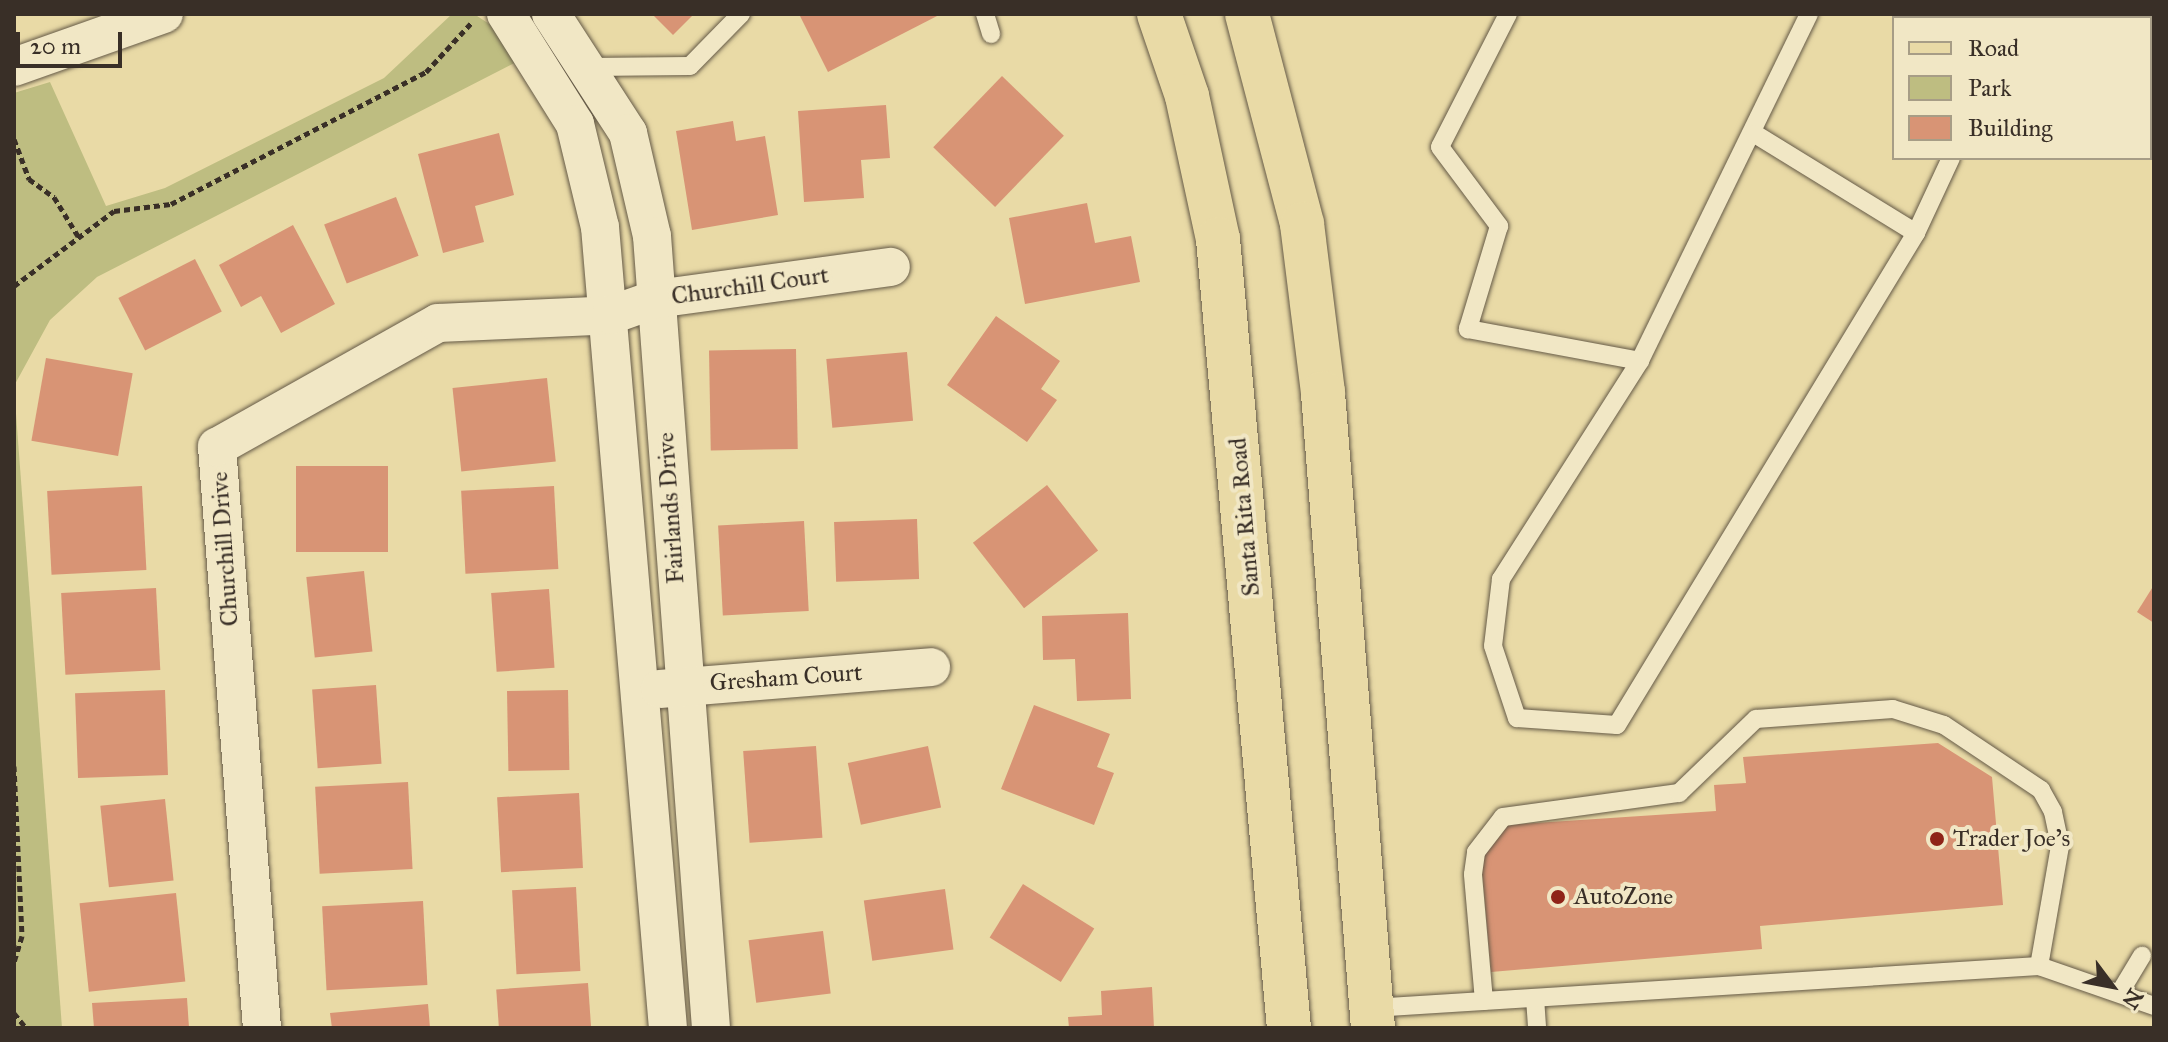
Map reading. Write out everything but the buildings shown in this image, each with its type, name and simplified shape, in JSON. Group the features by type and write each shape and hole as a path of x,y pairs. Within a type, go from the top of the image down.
{"main road":[{"name":"Santa Rita Road","path":"1159,14 1187,96 1218,239 1289,1028"},
{"path":"1247,14 1302,224 1324,408 1373,1018"}],"street":[{"path":"14,67 164,14"},
{"name":"Fairlands Drive","path":"506,14 575,124 611,315 668,1028"},
{"name":"Fairlands Drive","path":"551,14 589,67 628,133 652,236 711,1028"},
{"name":"Churchill Court","path":"611,315 656,299 891,267"},
{"name":"Churchill Drive","path":"262,1028 217,447 438,323 611,315"},
{"name":"Gresham Court","path":"641,691 931,667"}],"lane":[{"path":"589,67 690,66 741,14"},
{"path":"985,14 991,34"},
{"path":"1508,14 1440,147 1499,226 1468,329 1640,361"},
{"path":"1809,14 1755,134 1640,361 1501,579 1493,646 1517,718 1617,725 1916,233 1950,160"},
{"path":"1755,134 1916,233"},
{"path":"1484,1001 1473,874 1476,852 1503,817 1679,793 1756,719 1893,709 1944,725 2041,790 2060,846 2039,966"},
{"path":"2122,989 2142,956"},
{"path":"1373,1018 1484,1001 2039,966 2122,989 2154,1006"},
{"path":"1535,998 1537,1028"}],"path":[{"path":"14,286 114,211 171,204 426,72 478,14"},
{"path":"14,139 29,179 54,197 78,236"},
{"path":"14,766 22,936 14,962"},
{"path":"14,1013 26,1028"}],"green space":[{"path":"452,14 474,14 534,53 97,277 50,320 14,386 14,93 50,82 106,206 165,188 384,78"},
{"path":"14,387 62,1028 14,1028"}],"place":[{"name":"Trader Joe's","path":"1937,839"},
{"name":"AutoZone","path":"1558,897"}]}
